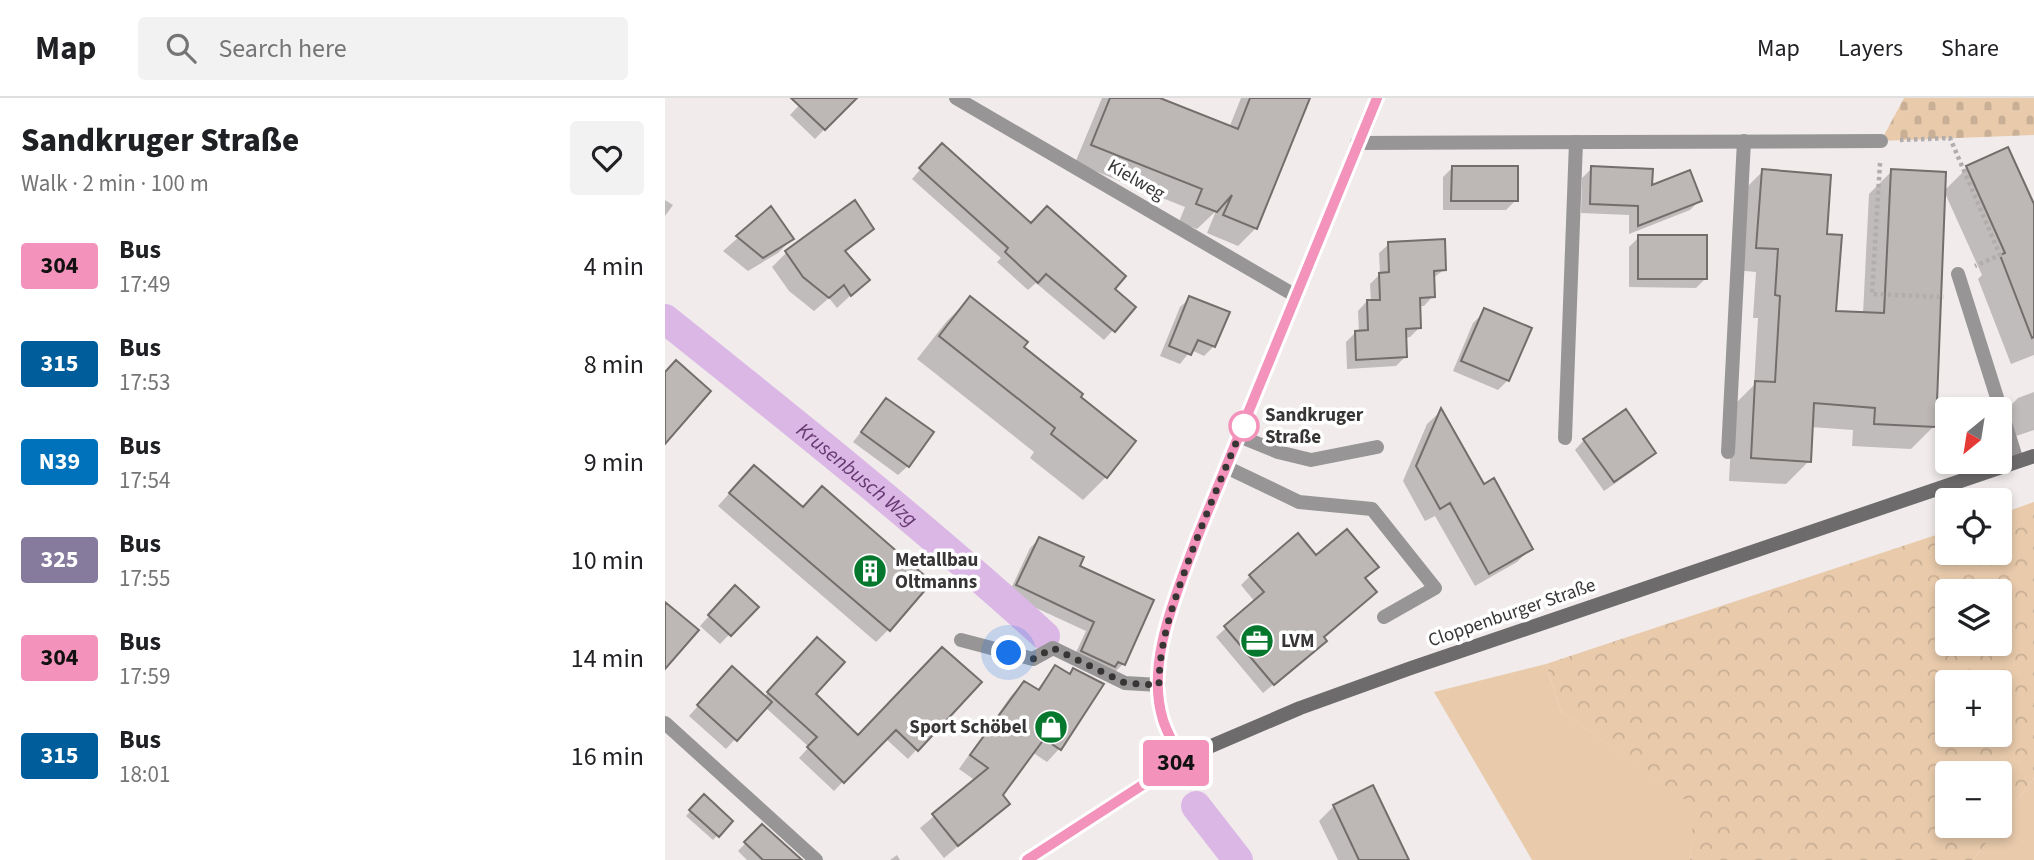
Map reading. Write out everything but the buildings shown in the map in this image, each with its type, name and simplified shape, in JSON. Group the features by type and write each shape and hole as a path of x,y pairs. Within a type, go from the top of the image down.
{"main road":[{"name":"Cloppenburger Straße","path":"1027,860 1181,760 1300,708 2034,456"}],"street":[{"name":"Kielweg","path":"956,98 1296,296"},
{"path":"1181,760 1163,720 1159,685 1162,643 1174,602 1196,540 1377,98"},
{"path":"1728,452 1744,141"},
{"path":"1357,144 1881,141"},
{"path":"1565,438 1576,142"},
{"path":"1958,274 2017,461"},
{"path":"1239,436 1278,452 1311,460 1377,447"},
{"path":"1226,467 1299,502 1372,509 1434,588 1384,617"},
{"path":"961,640 1033,659 1053,648 1125,683 1159,685"},
{"path":"665,723 816,860"}],"path":[{"path":"1958,274 2000,255 1950,138 1881,141 1871,294 1966,298"}],"green space":[{"path":"1904,98 2034,98 2034,135 1881,141"},
{"path":"2034,502 2034,778 2012,808 2012,761 1935,761 1935,838 1990,838 1973,860 1690,860 1694,806 1561,711 1546,664 1935,535 1935,565 2012,565 2012,510"},
{"path":"1546,664 1561,711 1695,806 1690,860 1532,860 1434,692"},
{"path":"2034,778 2034,860 1973,860 1989,838 2012,838 2012,808"}],"waterway":[{"name":"Krusenbusch Wzg","path":"665,319 905,514 1045,636"},
{"name":"Krusenbusch Wzg","path":"1196,806 1238,860"}],"bus line":[{"name":"304","path":"1027,860 1181,760 1163,720 1160,704 1159,667 1162,643 1174,602 1196,540 1377,98"}],"place":[{"name":"Sandkruger Straße","path":"1244,426"},
{"name":"Metallbau Oltmanns","path":"870,571"},
{"name":"LVM","path":"1257,641"},
{"name":"Sport Schöbel","path":"1051,727"}],"route":[{"path":"1009,653 1033,659 1053,648 1125,683 1159,685 1162,643 1174,602 1196,540 1246,419 1244,426"}]}
